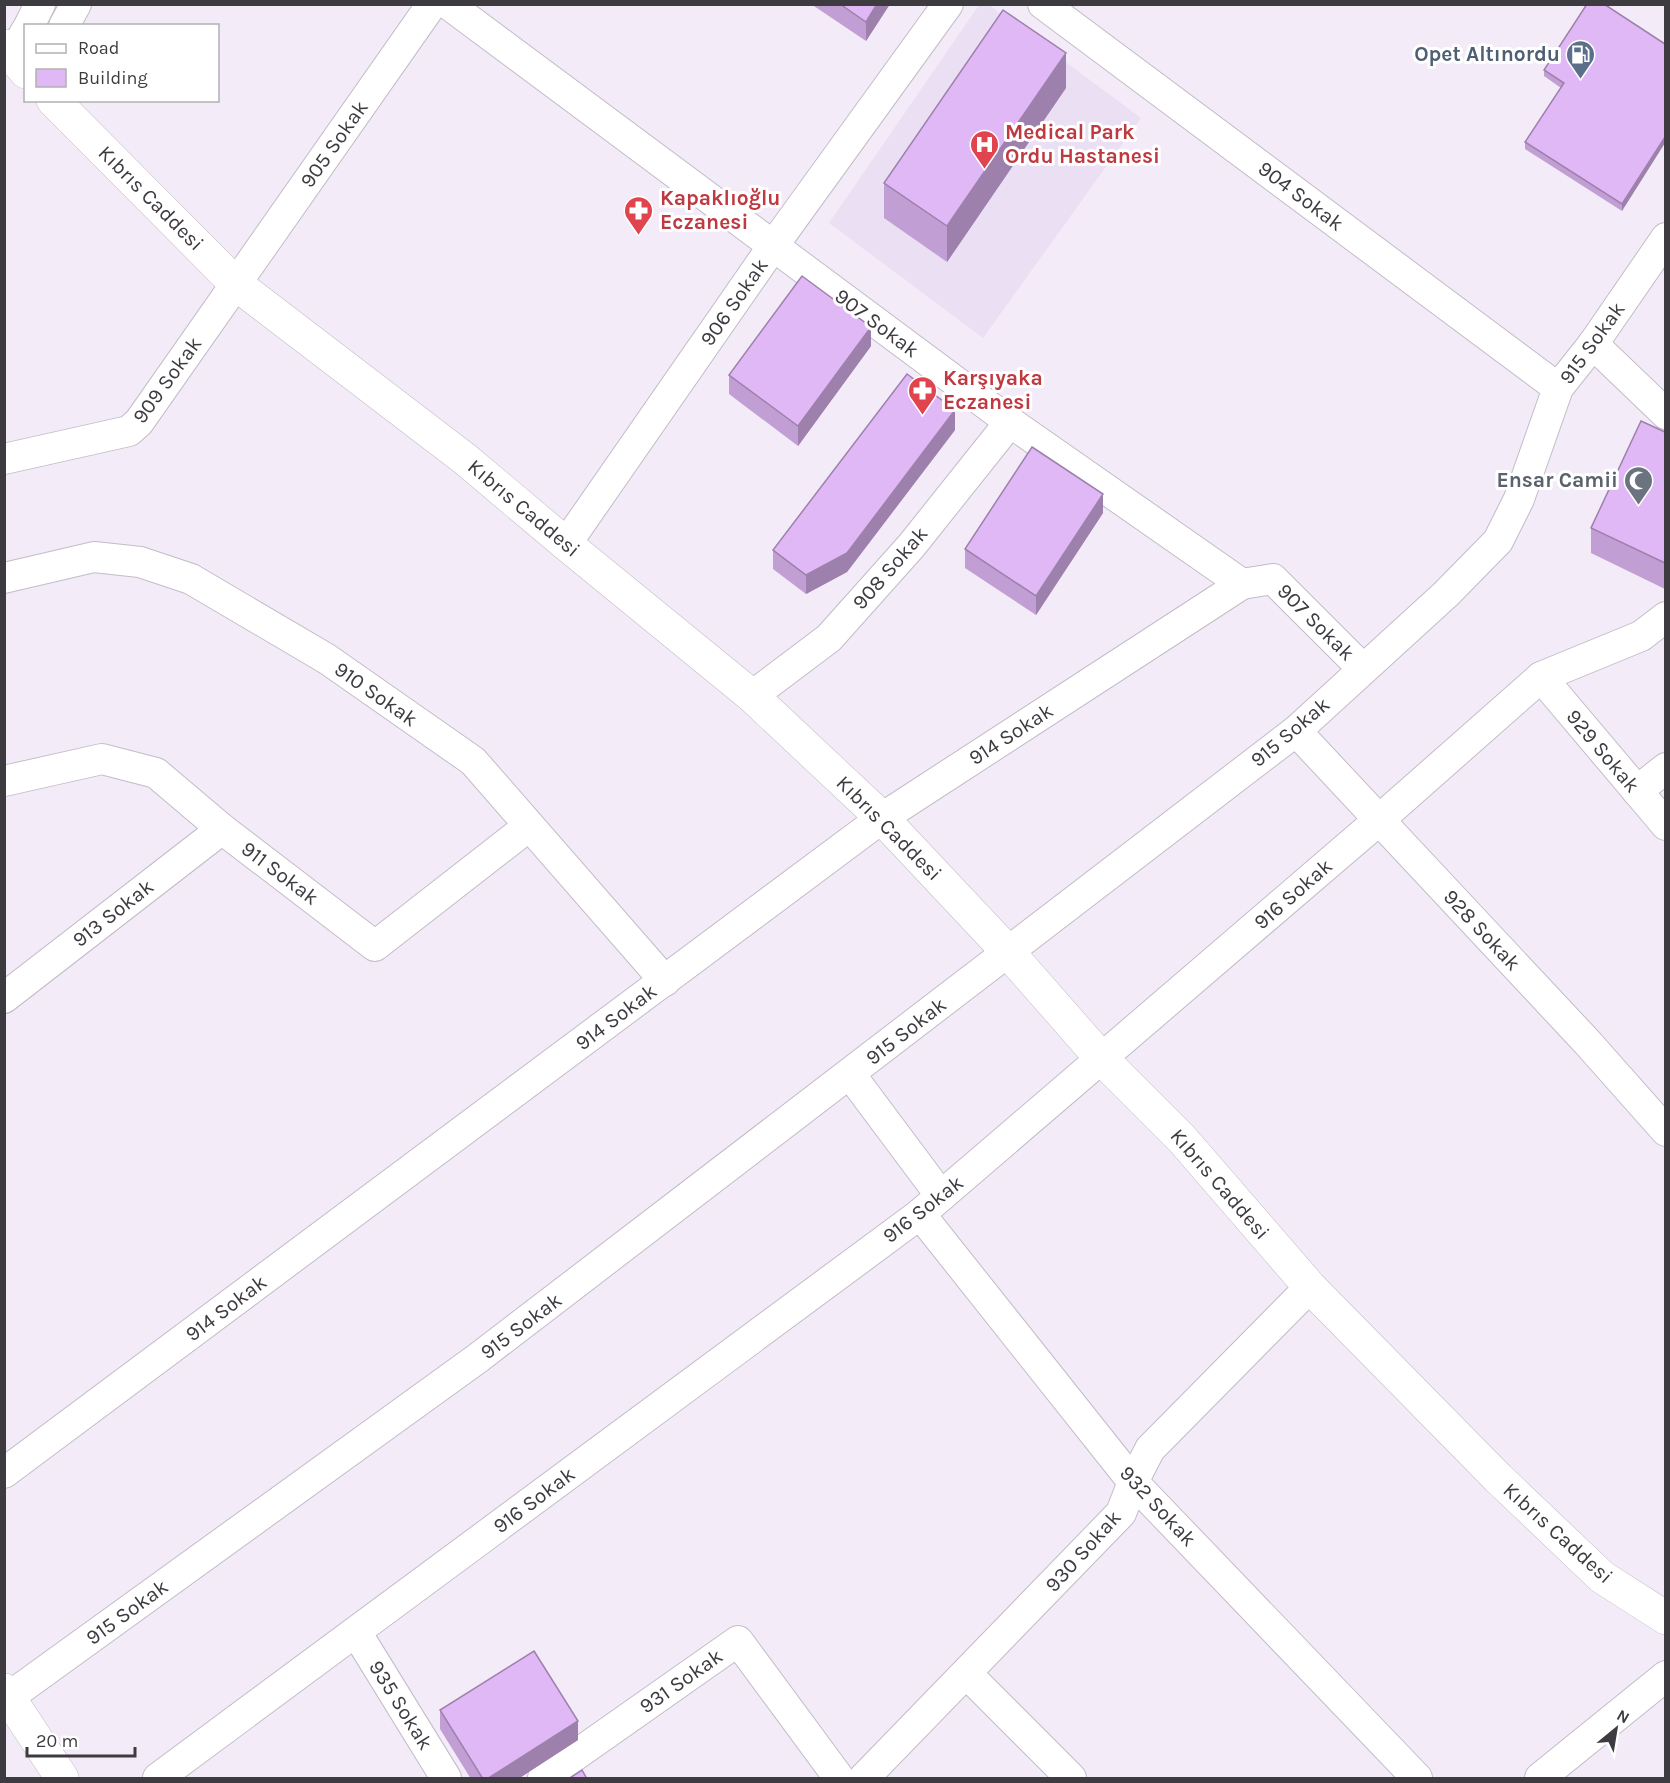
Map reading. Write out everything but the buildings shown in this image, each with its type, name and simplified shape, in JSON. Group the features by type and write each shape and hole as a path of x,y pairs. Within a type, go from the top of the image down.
{"street":[{"path":"29,24 40,4"},
{"path":"65,24 76,4"},
{"name":"905 Sokak","path":"236,284 432,4"},
{"name":"907 Sokak","path":"448,4 1010,422 1242,584 1274,579 1364,669"},
{"name":"906 Sokak","path":"566,544 773,246 948,4"},
{"name":"904 Sokak","path":"1043,4 1558,388"},
{"name":"Kıbrıs Caddesi","path":"55,102 236,284 465,459 752,696 882,818 1008,952 1101,1058 1182,1139 1310,1287 1498,1478 1602,1577 1665,1618"},
{"name":"915 Sokak","path":"7,1694 478,1358 1296,731 1446,594 1498,541 1519,499 1558,388 1593,344 1665,238"},
{"name":"909 Sokak","path":"4,459 129,431 139,422 236,284"},
{"path":"1593,344 1665,414"},
{"name":"908 Sokak","path":"752,696 829,638 912,545 1010,422"},
{"name":"910 Sokak","path":"4,579 94,557 140,561 191,579 327,659 473,761 664,981"},
{"name":"914 Sokak","path":"4,1473 882,818 1242,584"},
{"name":"916 Sokak","path":"158,1779 931,1205 1379,820 1541,677 1641,636 1665,617"},
{"name":"929 Sokak","path":"1541,677 1665,825"},
{"name":"928 Sokak","path":"1296,731 1587,1042 1665,1131"},
{"name":"911 Sokak","path":"4,781 102,759 156,773 222,829 375,946 529,826"},
{"path":"1637,791 1665,768"},
{"name":"913 Sokak","path":"4,998 222,829"},
{"name":"932 Sokak","path":"850,1074 931,1205 1133,1482 1417,1779"},
{"name":"930 Sokak","path":"864,1779 1121,1513 1133,1482 1150,1449 1310,1287"},
{"name":"935 Sokak","path":"356,1632 446,1779"},
{"name":"931 Sokak","path":"543,1779 738,1641 839,1779"},
{"path":"967,1674 1071,1779"},
{"path":"1540,1779 1665,1676"},
{"path":"7,1694 62,1779"}],"shaded area":[{"name":"Medical Park Ordu Hastanesi","path":"979,5 989,5 1141,118 983,338 829,223"}],"place":[{"name":"Opet Altınordu","path":"1581,80"},
{"name":"Medical Park Ordu Hastanesi","path":"984,170"},
{"name":"Kapaklıoğlu Eczanesi","path":"639,236"},
{"name":"Karşıyaka Eczanesi","path":"922,416"},
{"name":"Ensar Camii","path":"1639,506"}]}
